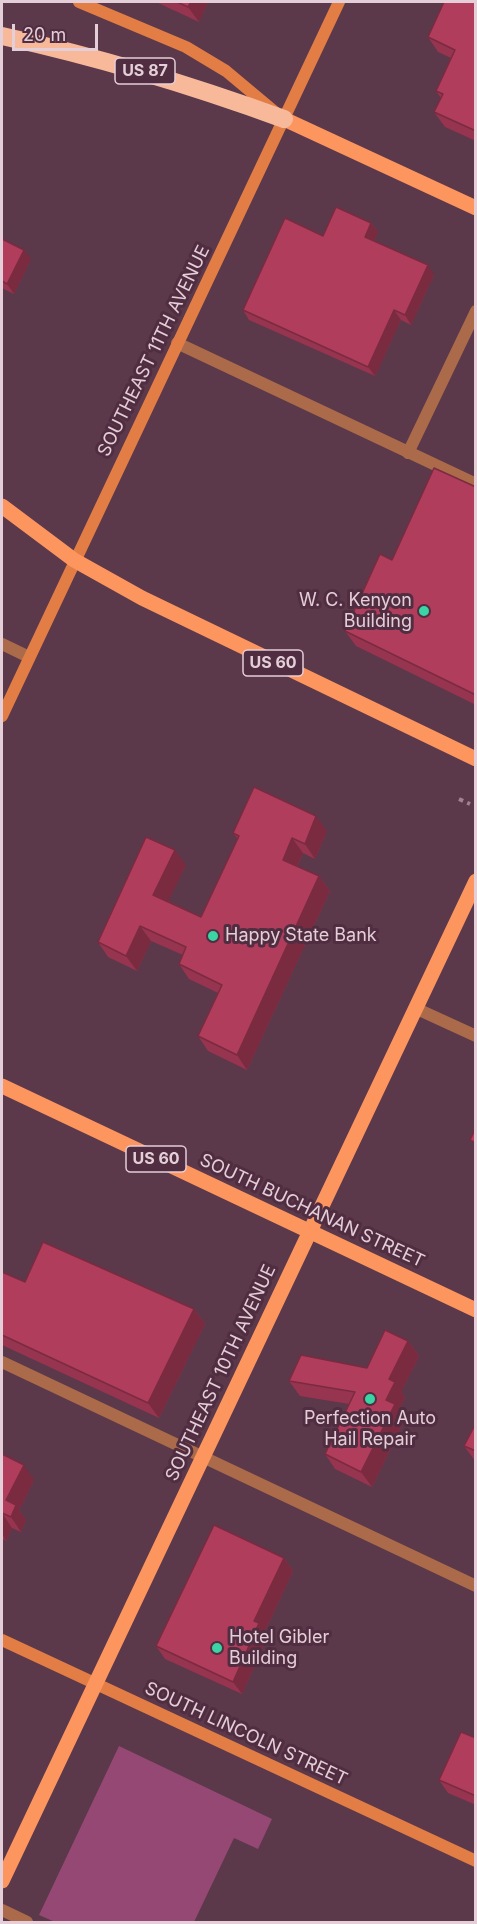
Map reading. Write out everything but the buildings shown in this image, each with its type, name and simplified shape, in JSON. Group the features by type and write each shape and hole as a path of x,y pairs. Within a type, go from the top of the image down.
{"highway":[{"name":"US 87","path":"2,36 158,75 284,119"}],"main road":[{"name":"US 87","path":"284,119 476,208"},
{"name":"US 60","path":"2,506 74,560 211,633 476,759"},
{"name":"SOUTHEAST 10TH AVENUE","path":"2,1881 476,881"},
{"name":"SOUTH BUCHANAN STREET","path":"2,1086 476,1310"}],"street":[{"path":"79,2 186,47 226,71 284,119"},
{"name":"SOUTHEAST 11TH AVENUE","path":"2,716 339,2"},
{"name":"SOUTH LINCOLN STREET","path":"2,1640 476,1861"}],"lane":[{"path":"408,453 476,311"},
{"path":"177,343 476,484"},
{"path":"2,644 29,657"},
{"path":"416,1008 476,1036"},
{"path":"2,1362 476,1586"},
{"path":"2,1910 27,1923"}],"path":[{"path":"459,799 470,804"}],"shaded area":[{"path":"119,1746 272,1819 258,1849 234,1838 194,1922 55,1922 39,1915"}],"place":[{"name":"W. C. Kenyon Building","path":"424,611"},
{"name":"Happy State Bank","path":"213,936"},
{"name":"Perfection Auto Hail Repair","path":"370,1399"},
{"name":"Hotel Gibler Building","path":"217,1648"}]}
